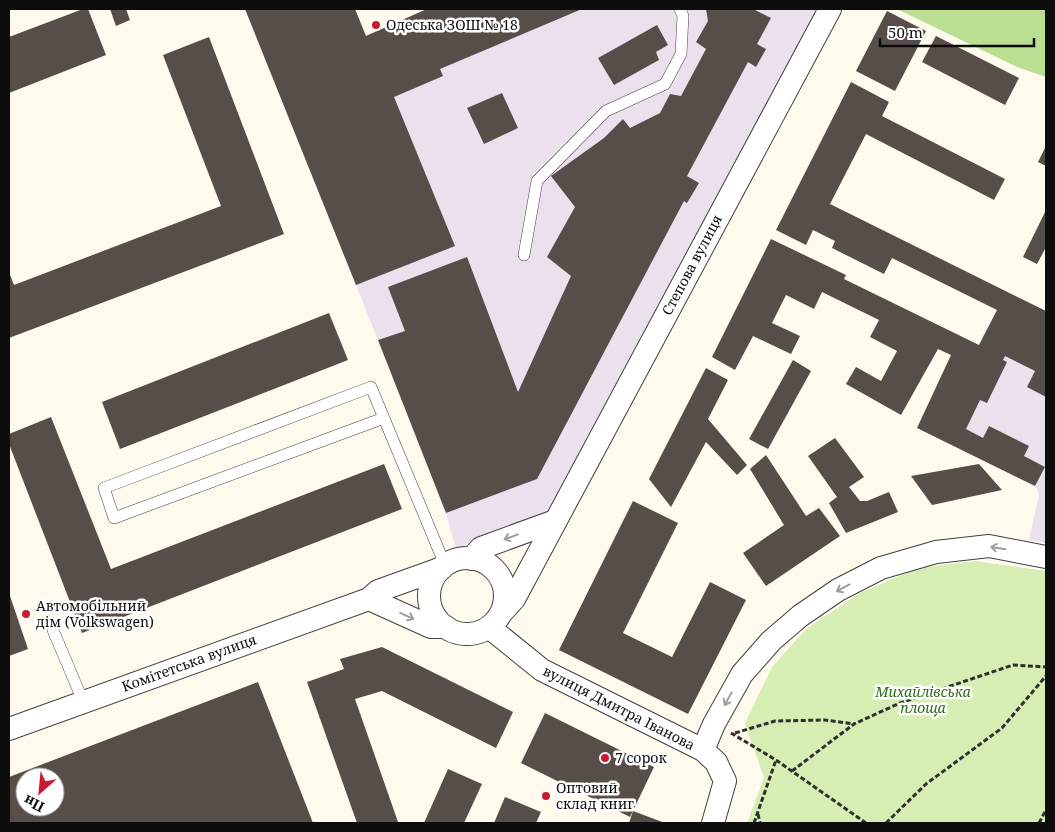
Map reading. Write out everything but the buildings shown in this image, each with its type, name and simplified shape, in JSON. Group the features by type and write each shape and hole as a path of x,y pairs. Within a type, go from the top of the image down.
{"street":[{"name":"Степова вулиця","path":"496,619 514,598 830,9"},
{"path":"471,559 481,548 555,521"},
{"path":"712,823 725,781 716,762 703,750 723,729 742,674 771,641 800,616 838,590 881,568 936,552 989,546 1046,557"},
{"path":"471,559 487,564 502,579 505,589 496,619 469,634 458,634 446,628 433,614 430,603 432,582 444,567 455,560 471,559"},
{"name":"Комітетська вулиця","path":"9,729 369,599 378,591 444,567"},
{"path":"369,599 431,627 446,628"},
{"name":"вулиця Дмитра Іванова","path":"496,619 542,670 703,750"}],"lane":[{"path":"524,255 537,180 606,111 665,84 680,54 684,16 680,9"},
{"path":"384,418 114,518 104,488 371,386 384,418 444,567"},
{"path":"53,630 83,701"}],"path":[{"path":"792,771 854,724 900,703 1014,665 1046,667"},
{"path":"886,823 926,784 1002,728 1046,676"},
{"path":"723,729 775,721 825,720 854,724"},
{"path":"723,729 776,760 866,823"},
{"path":"754,823 776,760"},
{"path":"1039,823 1046,810"},
{"path":"758,813 760,823"}],"shaded area":[{"path":"245,9 355,9 366,35 427,9 828,9 559,508 456,549 446,513"},
{"path":"987,328 1046,358 1046,543 1029,540 1039,494 1035,486 934,436"}],"green space":[{"path":"897,9 1046,9 1046,77 1017,67"},
{"name":"Михайлівська площа","path":"975,561 1046,571 1046,823 747,823 764,778 745,723 772,667 806,629 858,594 917,568"}],"place":[{"name":"Одеська ЗОШ № 18","path":"376,25"},
{"name":"Автомобільний дім (Volkswagen)","path":"26,614"},
{"name":"7 сорок","path":"605,758"},
{"name":"Оптовий склад книг","path":"546,796"}]}
